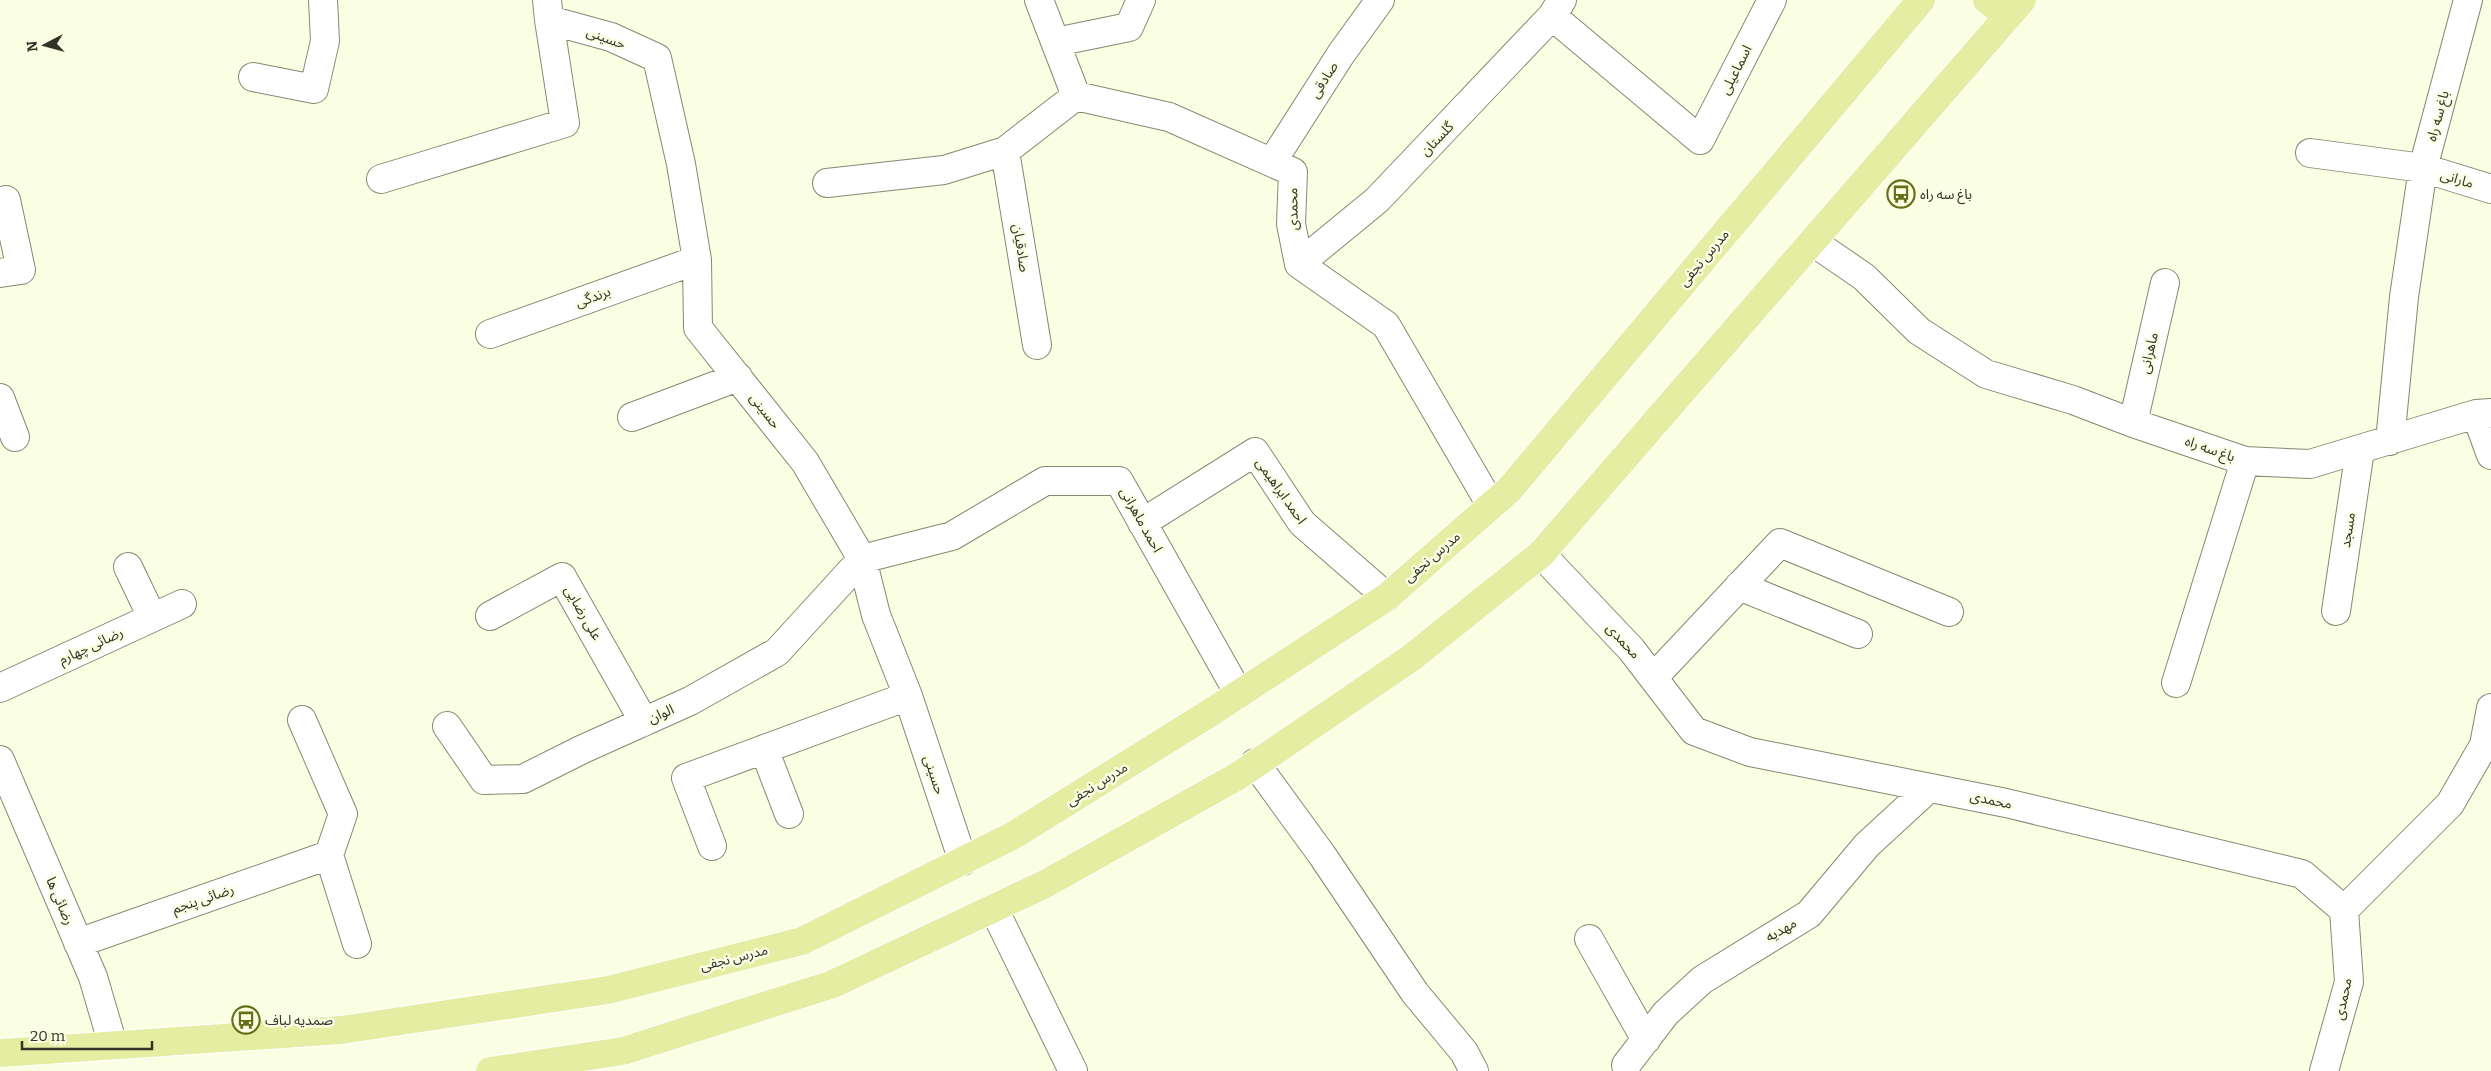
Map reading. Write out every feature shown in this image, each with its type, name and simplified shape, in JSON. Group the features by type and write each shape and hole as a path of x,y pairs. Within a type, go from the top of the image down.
{"main road":[{"name":"مدرس نجفی","path":"0,1053 342,1030 608,990 802,941 1014,835 1239,694 1386,597 1509,490 1921,0"},
{"path":"490,1071 623,1051 833,984 1054,880 1238,776 1411,658 1541,554 2015,8 1987,0"}],"street":[{"path":"253,77 314,89 325,40 323,0"},
{"path":"828,183 944,170 1005,151 1076,96 1040,0"},
{"path":"1056,42 1129,27 1141,0"},
{"name":"صادقی","path":"1272,162 1341,54 1380,0"},
{"name":"اسماعیلی","path":"1557,8 1700,140 1772,0"},
{"name":"باغ سه راه","path":"2390,441 2404,297 2423,168 2468,0"},
{"name":"گلستان","path":"1299,264 1378,200 1557,8"},
{"name":"حسینی","path":"381,179 564,123 548,10"},
{"name":"حسینی","path":"548,10 657,58 681,164 697,260 698,328 804,462 862,559 876,615 908,696 962,861"},
{"name":"محمدی","path":"1076,96 1169,117 1293,172 1292,224 1299,264"},
{"name":"صادقیان","path":"1005,151 1037,345"},
{"name":"مارانی","path":"2310,153 2423,168 2491,189"},
{"path":"0,273 21,270 6,200"},
{"name":"باغ سه راه","path":"1812,242 1864,277 1919,331 1986,374 2073,400 2132,423 2245,461 2310,464 2484,413"},
{"name":"برندگی","path":"490,334 697,260"},
{"path":"1299,264 1386,325 1491,505"},
{"name":"ماهرانی","path":"2132,423 2165,283"},
{"path":"632,417 738,377"},
{"path":"0,398 15,437"},
{"path":"2484,413 2491,455"},
{"name":"مسجد","path":"2336,611 2360,450"},
{"name":"احمد ابراهیمی","path":"1142,523 1254,452 1302,523 1386,597"},
{"path":"2176,683 2245,461"},
{"name":"احمد ماهرانی","path":"862,559 952,536 1045,481 1119,482 1239,694"},
{"path":"1654,677 1780,543 1949,612"},
{"name":"محمدی","path":"1541,554 1631,649 1694,731 1750,752 2006,803 2302,874 2344,910 2349,982 2324,1071"},
{"name":"الوان","path":"447,726 484,780 523,779 690,701 777,652 862,559"},
{"path":"128,567 152,617"},
{"name":"علی رضایی","path":"490,616 562,577 644,722"},
{"path":"1739,586 1858,634"},
{"name":"رضائی چهارم","path":"0,688 182,604"},
{"path":"712,846 686,778 908,696"},
{"path":"2344,910 2450,804 2488,747 2491,708"},
{"path":"302,720 343,814 329,855 357,944"},
{"path":"764,749 789,814"},
{"name":"رضائی ها","path":"0,760 93,977 112,1045"},
{"path":"1255,763 1322,855 1415,992 1464,1052 1474,1071"},
{"name":"مهدیه","path":"1622,1069 1666,1013 1702,980 1809,914 1866,845 1929,788"},
{"name":"رضائی پنجم","path":"78,943 329,855"},
{"path":"994,908 1073,1071"},
{"path":"1588,939 1646,1040"}],"place":[{"name":"باغ سه راه","path":"1901,194"},
{"name":"صمدیه لباف","path":"246,1020"}]}
